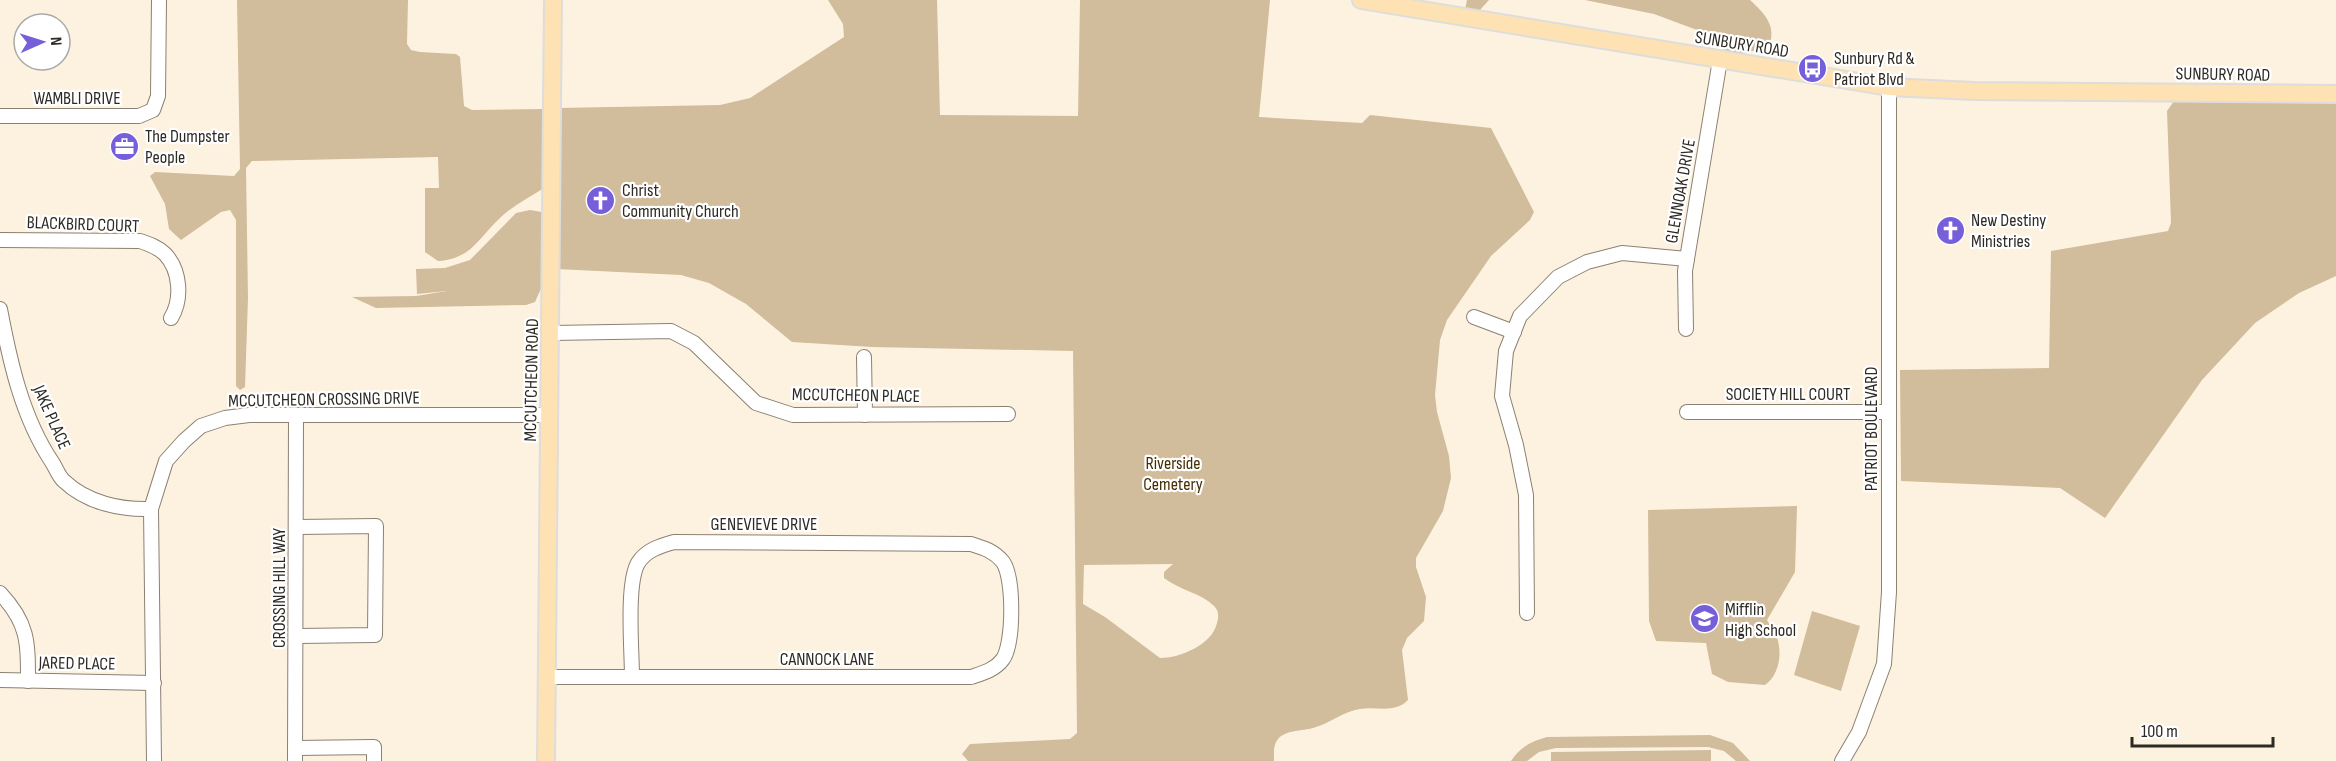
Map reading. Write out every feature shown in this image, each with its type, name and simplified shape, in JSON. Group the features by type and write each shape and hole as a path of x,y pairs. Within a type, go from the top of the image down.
{"main road":[{"name":"MCCUTCHEON ROAD","path":"546,761 549,415 552,333 553,0"},
{"name":"SUNBURY ROAD","path":"1361,0 1889,87 1974,91 2336,94"}],"street":[{"name":"WAMBLI DRIVE","path":"0,116 139,116 153,110 158,96 159,0"},
{"name":"GLENNOAK DRIVE","path":"1686,329 1684,271 1720,60"},
{"name":"PATRIOT BOULEVARD","path":"1842,761 1859,732 1884,664 1889,592 1889,87"},
{"name":"BLACKBIRD COURT","path":"0,240 140,241 153,246 164,253 171,262 176,278 179,300 171,318"},
{"path":"1527,613 1526,495 1516,445 1502,396 1506,351 1520,316 1558,277 1587,262 1622,253 1687,259"},
{"name":"JAKE PLACE","path":"0,309 13,373 36,436 64,481 96,502 134,509 151,508"},
{"path":"1474,317 1514,332"},
{"name":"MCCUTCHEON PLACE","path":"552,333 671,331 694,343 756,403 793,415 1008,414"},
{"path":"864,357 865,415"},
{"name":"SOCIETY HILL COURT","path":"1686,412 1889,412"},
{"name":"MCCUTCHEON CROSSING DRIVE","path":"154,761 151,508 166,461 201,426 225,418 296,415 549,415"},
{"name":"CROSSING HILL WAY","path":"295,755 296,415"},
{"path":"297,527 376,526 375,635 297,636"},
{"name":"GENEVIEVE DRIVE","path":"632,677 632,584 639,563 654,548 674,542 971,544 990,550 1004,563"},
{"name":"CANNOCK LANE","path":"546,677 971,677 989,672 1003,658 1009,640 1010,582 1004,563"},
{"path":"0,593 11,604 23,625 28,648 28,681"},
{"name":"JARED PLACE","path":"0,680 154,683"},
{"path":"295,755 374,754"}],"green space":[{"path":"237,0 408,0 407,44 411,50 456,54 460,57 464,106 472,110 545,109 544,188 506,213 474,246 450,259 438,261 425,252 425,188 439,188 438,157 252,161 246,168 248,298 245,387 240,390 236,386 236,220 230,210 221,212 181,240 169,229 165,204 150,176 155,172 234,176 240,169"},
{"name":"Riverside Cemetery","path":"828,0 937,0 940,115 1078,116 1080,0 1270,0 1259,117 1362,123 1370,115 1491,128 1534,212 1530,220 1491,256 1447,320 1440,340 1435,395 1437,412 1449,456 1451,478 1443,511 1416,558 1416,567 1426,597 1424,621 1407,638 1402,650 1408,700 1397,707 1354,710 1319,726 1285,734 1275,744 1274,761 968,761 962,754 970,744 1070,739 1077,733 1073,351 872,347 792,342 746,304 709,283 681,275 556,269 559,108 720,105 750,98 844,37 843,24","holes":["1173,564 1164,572 1164,578 1209,602 1218,612 1217,623 1209,638 1186,653 1160,658 1105,617 1083,604 1084,565"]},
{"path":"1467,0 1489,0 1479,11 1470,13 1465,10"},
{"path":"1585,0 1750,0 1761,10 1768,21 1771,27 1771,40 1768,48 1743,53 1727,53 1697,30 1654,14"},
{"path":"2174,101 2336,101 2336,276 2299,293 2255,323 2202,380 2105,518 2060,488 1901,481 1900,370 2049,368 2051,251 2168,231 2171,223 2167,111"},
{"path":"530,210 542,212 544,215 543,284 535,302 526,305 376,308 352,297 416,296 447,291 417,294 416,269 445,268 470,260 516,213"},
{"path":"1797,506 1795,572 1767,620 1777,638 1779,653 1776,671 1765,685 1728,682 1712,674 1706,643 1656,641 1649,621 1648,510"},
{"path":"1812,611 1860,626 1841,691 1794,675"},
{"path":"1710,735 1733,743 1750,761 1736,761 1724,751 1708,747 1556,748 1539,752 1527,761 1511,761 1527,745 1547,737"},
{"path":"1711,750 1711,761 1551,761 1551,752"}],"place":[{"name":"Sunbury Rd & Patriot Blvd","path":"1813,68"},
{"name":"The Dumpster People","path":"124,146"},
{"name":"Christ Community Church","path":"601,200"},
{"name":"New Destiny Ministries","path":"1950,230"},
{"name":"Mifflin High School","path":"1704,619"}]}
